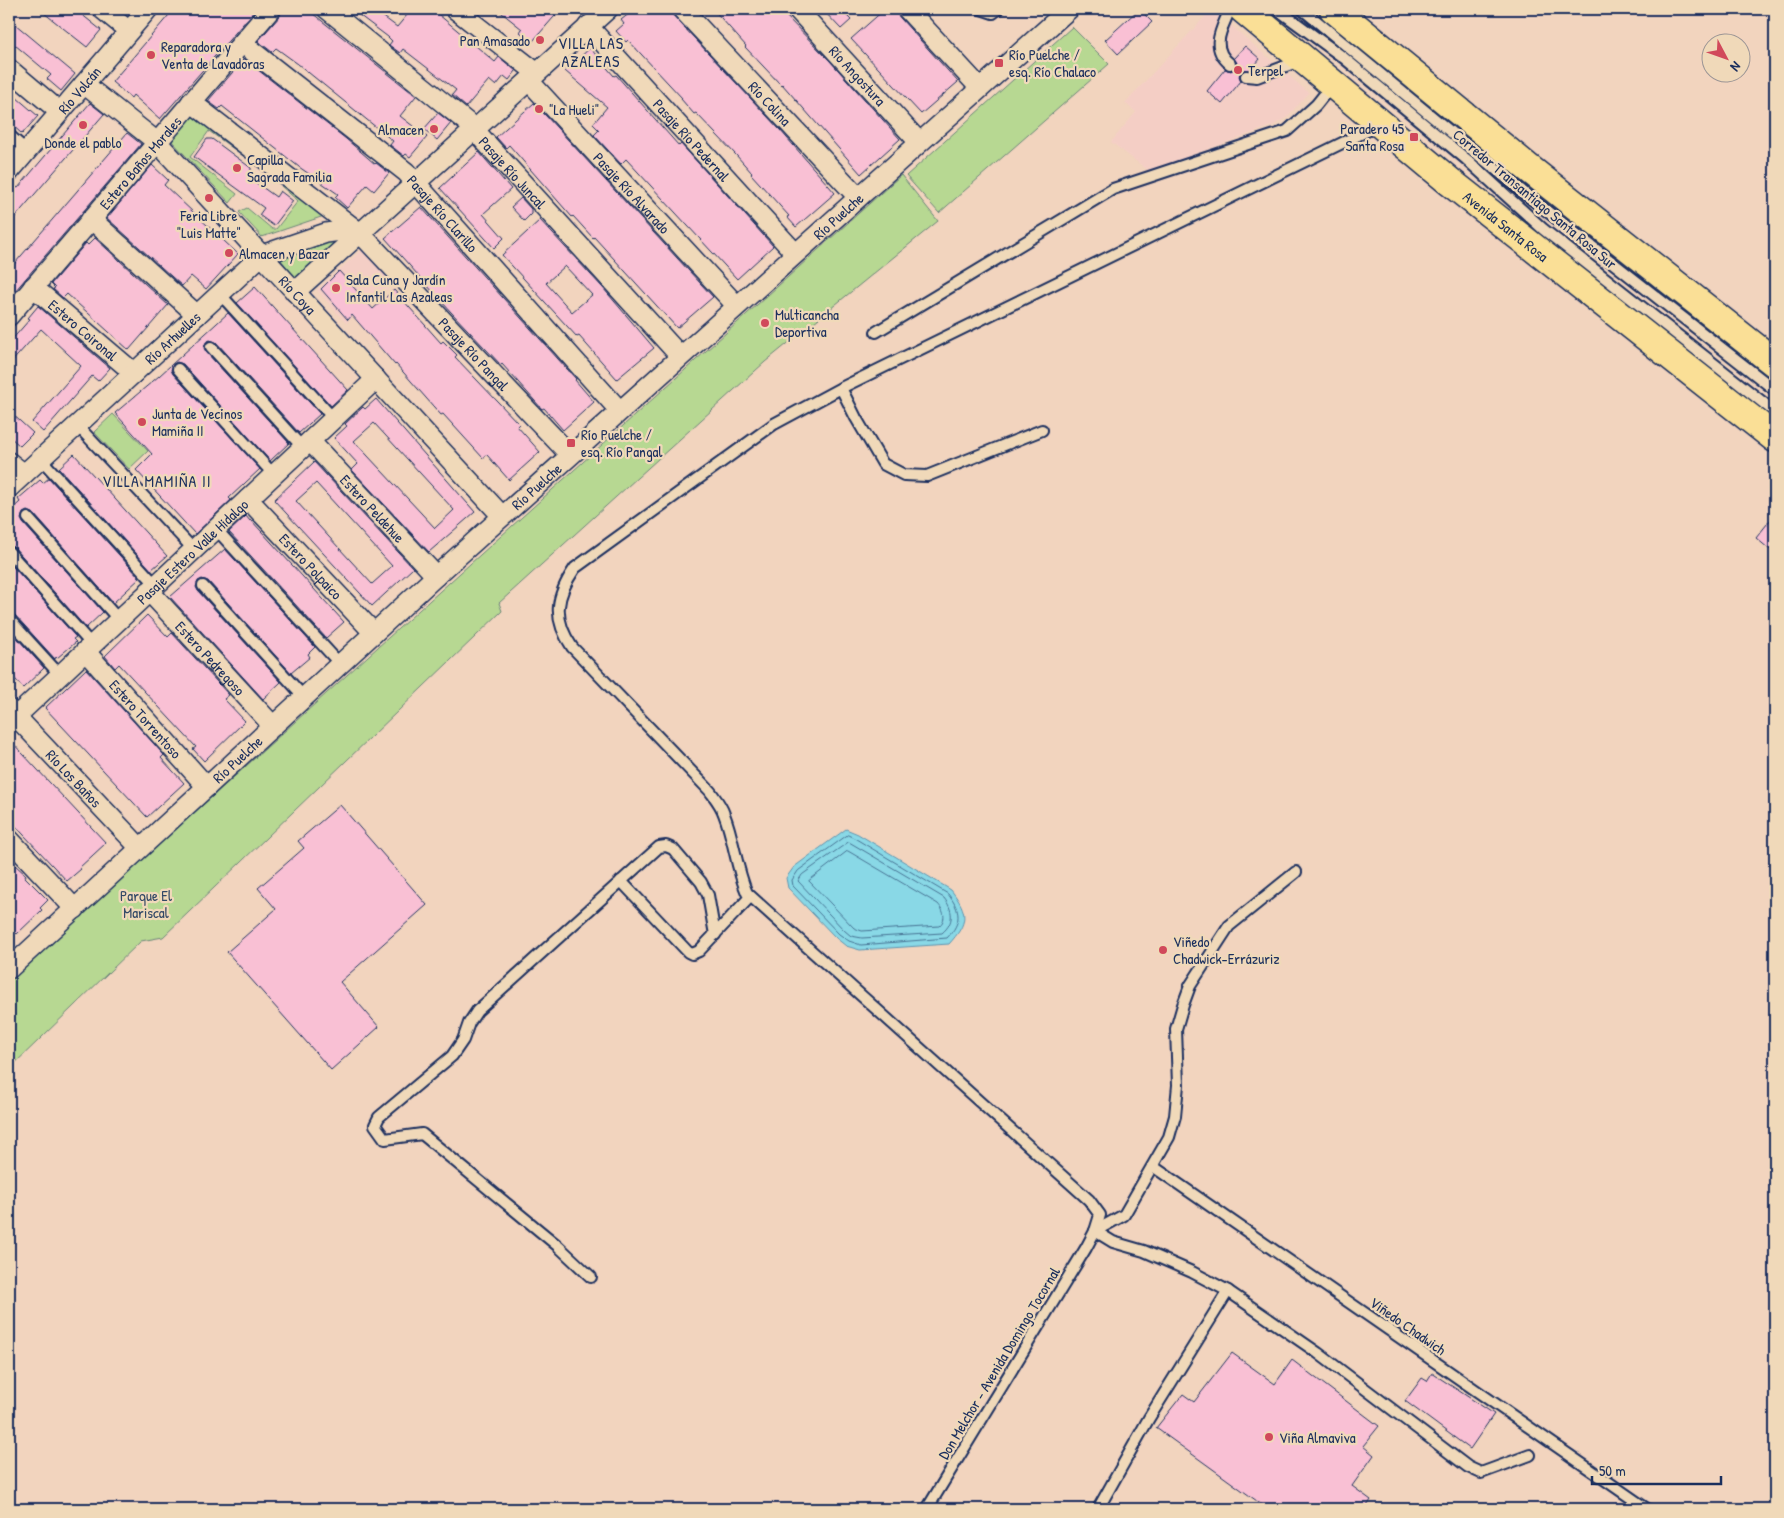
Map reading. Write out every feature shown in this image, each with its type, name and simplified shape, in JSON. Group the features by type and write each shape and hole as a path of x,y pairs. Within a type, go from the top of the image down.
{"main road":[{"name":"Avenida Santa Rosa","path":"1243,9 1381,125 1533,248 1775,438"},
{"path":"1334,9 1527,167 1775,362"}],"street":[{"path":"102,9 129,31"},
{"name":"Río Volcán","path":"9,172 148,9"},
{"name":"Estero Baños Morales","path":"9,316 271,9"},
{"name":"Pasaje Río Juncal","path":"327,9 455,111 680,356"},
{"name":"Pasaje Río Alvarado","path":"455,9 532,77 736,306"},
{"name":"Río Colina","path":"682,9 858,197"},
{"name":"Río Angostura","path":"797,9 920,142"},
{"path":"907,9 980,88"},
{"name":"Río Puelche","path":"9,969 502,516 1069,9"},
{"path":"295,292 598,15"},
{"name":"Pasaje Río Pedernal","path":"598,15 795,253"},
{"name":"Pasaje Río Clarillo","path":"242,43 400,167 416,182 620,410"},
{"path":"9,69 60,112"},
{"name":"Río Coya","path":"84,84 157,142 502,516"},
{"name":"Pasaje Río Pangal","path":"191,102 360,233 570,455"},
{"path":"91,219 197,315"},
{"name":"Río Arhuelles","path":"9,488 262,255 326,233 341,231 360,233"},
{"name":"Estero Coironal","path":"33,287 134,373"},
{"name":"Pasaje Estero Valle Hidalgo","path":"11,716 60,675 376,380"},
{"name":"Estero Peldehue","path":"306,445 436,576"},
{"path":"9,462 24,474"},
{"name":"Estero Polpaico","path":"248,499 374,633"},
{"name":"Estero Pedregoso","path":"152,588 273,726"},
{"name":"Estero Torrentoso","path":"88,648 206,787"},
{"name":"Río Los Baños","path":"11,716 140,848"},
{"path":"9,839 75,909"}],"lane":[{"path":"981,9 993,13 998,9"},
{"path":"1230,9 1218,44 1220,54 1230,64"},
{"name":"Corredor Transantiago Santa Rosa Sur","path":"1277,9 1344,58 1466,159 1543,229 1775,412"},
{"name":"Corredor Transantiago Santa Rosa Sur","path":"1302,9 1534,201 1775,390"},
{"path":"1246,76 1257,77 1303,59"},
{"path":"876,332 1113,188 1286,131 1316,105 1333,84"},
{"path":"1095,1231 1100,1214 1089,1200 750,897 742,881 725,816 720,805 710,791 572,647 564,635 558,620 561,593 566,580 575,568 774,424 841,388 1381,125"},
{"path":"9,135 27,151"},
{"path":"220,294 334,419"},
{"path":"211,347 306,445"},
{"path":"178,370 274,474"},
{"path":"841,388 856,418 884,464 904,475 927,476 1042,430"},
{"path":"77,426 194,550"},
{"path":"41,459 152,588"},
{"path":"28,518 119,620"},
{"path":"216,529 340,664"},
{"path":"9,552 88,648"},
{"path":"203,586 304,697"},
{"path":"9,619 60,675"},
{"path":"591,1277 558,1246 422,1134 386,1139 375,1125 379,1117 452,1056 463,1040 469,1023 477,1011 659,847 666,846 673,849 701,882 708,895 715,935"},
{"path":"1095,1231 1124,1215 1154,1167 1169,1137 1175,1116 1178,1085 1176,1029 1190,986 1229,926 1296,872"},
{"path":"621,881 692,954 700,951 750,897"},
{"name":"Viñedo Chadwich","path":"1154,1167 1647,1509"},
{"path":"1095,1231 1113,1242 1144,1251 1192,1272 1228,1291 1318,1353 1468,1467 1481,1474 1530,1455"},
{"name":"Don Melchor - Avenida Domingo Tocornal","path":"927,1509 1095,1231"},
{"path":"1098,1509 1149,1418 1228,1291"}],"shaded area":[{"path":"1212,9 1309,93 1286,118 1274,125 1149,171 1111,142 1136,112 1125,103"},
{"path":"363,249 393,283 346,323 317,290"}],"green space":[{"path":"1072,27 1109,64 939,213 906,176"},
{"path":"194,112 278,176 275,179 209,131 190,157 237,194 230,203 169,138"},
{"name":"Parque El Mariscal","path":"901,175 938,221 765,362 499,603 502,611 163,937 141,941 9,1069 9,980"},
{"path":"286,181 324,216 262,237 239,212 247,208 272,229 276,229 298,201 281,186"},
{"path":"330,240 337,242 298,281 281,260"},
{"path":"113,414 148,451 129,469 94,432"}],"water":[{"path":"846,829 858,834 951,890 961,905 964,918 960,930 949,944 860,950 846,946 788,888 786,878 794,867"}],"building":[{"path":"39,9 75,9 101,30 87,47"},
{"path":"174,9 256,9 160,119 133,95 131,98 112,82"},
{"path":"282,9 307,9 416,96 400,116 427,137 410,157 406,154 404,156 390,145 393,141 298,64 276,48 272,52 258,41 280,16"},
{"path":"351,9 373,9 397,27 412,9 432,9 495,62 499,57 516,71 509,80 504,76 496,86 489,80 466,107 452,95 456,90 403,49 400,53 389,45 392,41 388,37"},
{"path":"497,9 561,9 532,42 520,32 522,29"},
{"path":"635,9 667,9 780,130 835,193 796,227 787,217 789,216 736,155 696,113 694,114 682,98 628,40 626,42 616,31 624,24 621,20"},
{"path":"713,9 779,9 830,61 900,139 861,174 782,84 745,47"},
{"path":"822,9 840,9 851,20 841,29"},
{"path":"885,9 892,9 958,82 921,114 851,39"},
{"path":"1139,9 1152,22 1118,54 1105,40"},
{"path":"9,19 75,74 61,91 47,79 51,75 9,40"},
{"name":"Terpel","path":"1245,46 1260,59 1251,70 1241,72 1239,76 1241,81 1222,104 1207,91 1225,69 1231,71 1235,68 1237,63 1234,58"},
{"path":"590,48 679,146 681,144 773,246 737,279 626,159 621,164 594,135 599,130 593,124 607,107 565,71"},
{"path":"244,59 375,164 389,173 374,191 367,185 347,208 335,197 338,194 299,167 222,106 219,109 208,101"},
{"path":"9,91 38,116 22,134 9,122"},
{"path":"90,103 104,114 9,224 9,196 16,187 18,188"},
{"path":"534,103 713,297 677,328 594,237 572,217 509,145 506,148 496,137"},
{"name":"Almacen","path":"438,113 451,123 437,140 424,129"},
{"path":"127,133 141,144 9,298 9,270"},
{"path":"207,139 212,139 251,168 251,174 248,177 276,197 280,191 293,201 274,226 259,215 264,208 194,157"},
{"path":"479,152 511,189 483,214 504,238 494,248 440,188"},
{"path":"152,165 168,180 164,185 238,254 206,289 191,276 182,286 107,218"},
{"path":"521,198 531,209 531,214 524,221 511,207"},
{"path":"421,207 576,379 594,402 563,430 451,312 385,238"},
{"path":"540,220 603,288 654,348 617,379 502,255","holes":["565,266 592,295 572,312 546,283"]},
{"path":"95,238 168,305 129,350 67,294 63,298 53,289 55,288 51,284 86,243 88,245"},
{"path":"339,271 373,309 394,290 441,343 443,341 457,355 455,357 519,424 517,426 540,452 509,480 487,455 483,458 395,365 352,315 348,320 321,289"},
{"path":"255,287 348,390 331,406 237,303"},
{"path":"38,306 110,368 98,381 92,376 43,432 32,422 81,366 41,329 9,365 9,343 30,319 28,318"},
{"path":"228,313 320,414 299,433 216,342 210,340 206,342 204,348 206,352 289,443 270,461 183,364 177,362 173,364 171,370 173,374 260,469 195,534 136,470 152,454 115,413"},
{"path":"376,399 475,512 429,552 352,470 358,464 334,438 347,426 345,424 363,407 365,409","holes":["374,423 454,510 435,528 354,441"]},
{"path":"9,411 33,433 20,446 9,436"},
{"path":"74,454 167,556 151,570 59,468"},
{"path":"314,462 413,568 372,606 274,500","holes":["316,483 392,566 372,584 296,501"]},
{"path":"49,478 140,578 113,603 33,513 27,511 23,513 21,519 23,523 103,612 86,628 14,547 9,545 9,512 20,502 18,499 40,480 43,483"},
{"path":"1775,514 1775,554 1756,538"},
{"path":"246,516 344,622 326,638 229,532"},
{"path":"225,549 315,647 308,654 310,657 291,673 208,581 202,579 198,581 196,587 198,591 281,682 263,699 170,597"},
{"path":"9,562 76,637 73,639 76,642 55,659 14,614 9,612"},
{"path":"147,615 168,637 172,633 229,695 224,699 245,721 204,761 193,749 196,747 119,664 115,668 105,656"},
{"path":"9,629 44,668 23,688 9,672"},
{"path":"86,669 164,755 161,758 184,783 147,817 45,708"},
{"path":"9,739 106,843 67,881 9,819"},
{"path":"340,805 427,905 340,982 379,1027 331,1070 227,952 276,909 258,888 304,848 298,841"},
{"path":"15,865 48,900 40,908 42,910 9,940 9,871"},
{"name":"Viña Almaviva","path":"1232,1353 1275,1384 1292,1360 1379,1426 1363,1446 1374,1455 1352,1486 1371,1500 1365,1509 1268,1509 1156,1428 1183,1394 1194,1402"},
{"path":"1432,1373 1494,1414 1470,1449 1405,1401 1422,1378 1427,1381"}],"place":[{"name":"Pan Amasado","path":"540,40"},
{"name":"Reparadora y Venta de Lavadoras","path":"151,55"},
{"name":"Río Puelche / esq. Río Chalaco","path":"999,63"},
{"name":"Terpel","path":"1238,70"},
{"name":"\"La Hueli\"","path":"539,109"},
{"name":"Donde el pablo","path":"83,125"},
{"name":"Almacen","path":"434,129"},
{"name":"Paradero 45 Santa Rosa","path":"1414,137"},
{"name":"Capilla Sagrada Familia","path":"237,168"},
{"name":"Feria Libre \"Luis Matte\"","path":"209,198"},
{"name":"Almacen y Bazar","path":"229,253"},
{"name":"Sala Cuna y Jardín Infantil Las Azaleas","path":"336,288"},
{"name":"Multicancha Deportiva","path":"765,323"},
{"name":"Junta de Vecinos Mamiña II","path":"142,422"},
{"name":"Río Puelche / esq. Río Pangal","path":"571,443"},
{"name":"Viñedo Chadwick-Errázuriz","path":"1163,950"},
{"name":"Viña Almaviva","path":"1269,1437"}],"district":[{"name":"VILLA LAS AZALEAS","path":"591,52"},
{"name":"VILLA MAMIÑA II","path":"157,481"}]}
